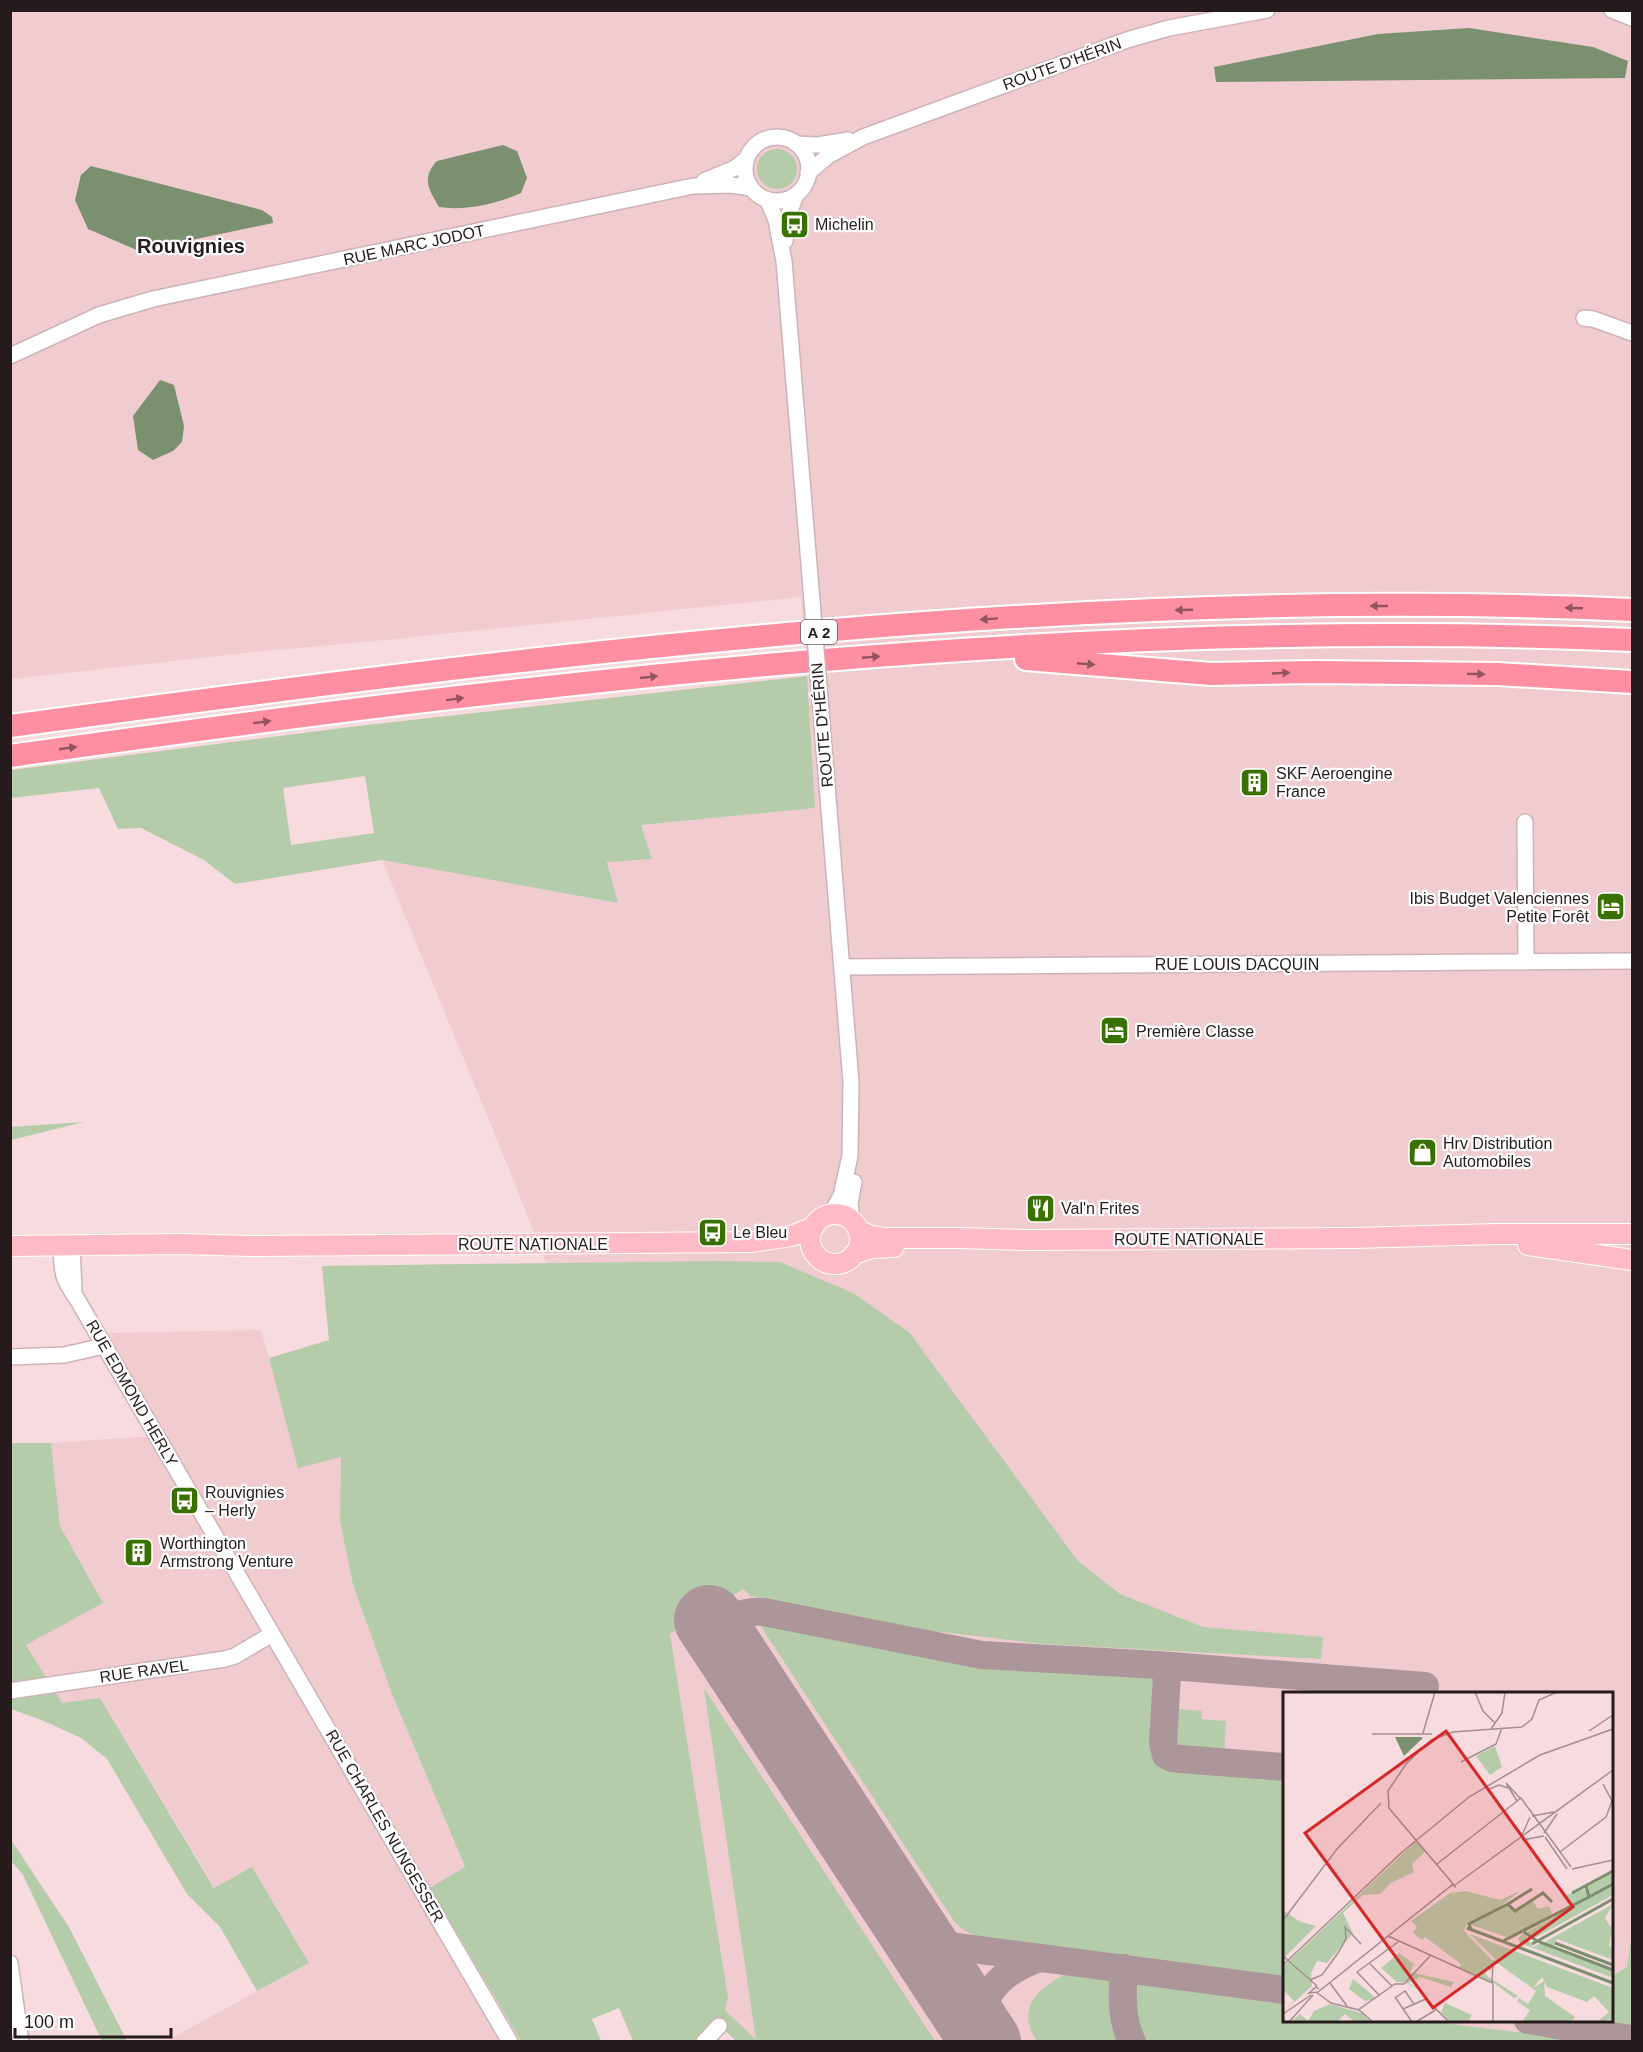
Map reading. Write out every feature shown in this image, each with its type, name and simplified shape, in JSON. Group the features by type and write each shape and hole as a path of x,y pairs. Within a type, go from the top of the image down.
{"highway":[{"name":"A 2","path":"10,726 458,668 671,645 884,626 1108,613 1271,607 1455,606 1632,610"},
{"name":"A 2","path":"10,756 490,694 902,655 1121,642 1288,637 1456,636 1632,640"},
{"path":"902,655 1010,658 1210,674 1314,672 1497,674 1632,682"}],"main road":[{"path":"752,1242 792,1246 816,1253 826,1262 837,1263 846,1261 854,1254 860,1243 855,1225 840,1215 822,1218 814,1227 811,1240 816,1253"},
{"path":"1591,1234 1632,1221"},
{"name":"ROUTE NATIONALE","path":"855,1225 871,1236 884,1238 1025,1240 1353,1238"},
{"name":"ROUTE NATIONALE","path":"10,1245 144,1256 250,1246 752,1242 791,1236 814,1227"},
{"path":"1353,1238 1497,1234 1632,1234"},
{"path":"1353,1238 1418,1242 1632,1245"},
{"name":"ROUTE NATIONALE","path":"854,1254 876,1247 925,1247 1025,1240"},
{"path":"1502,1242 1632,1260"},
{"name":"ROUTE NATIONALE","path":"10,1256 67,1251"}],"street":[{"name":"ROUTE D'HÉRIN","path":"808,173 828,156 863,137 1132,38 1169,28 1267,10"},
{"path":"1612,10 1632,18"},
{"name":"ROUTE D'HÉRIN","path":"796,144 818,145 863,137"},
{"path":"781,138 796,144 807,159 808,173 804,185 796,195 780,201 766,199 752,189 746,177 746,159 755,146 767,139 781,138"},
{"name":"RUE MARC JODOT","path":"693,186 729,171 746,159"},
{"name":"RUE MARC JODOT","path":"10,356 90,319 135,304 177,294 693,186 731,185 752,189"},
{"name":"ROUTE D'HÉRIN","path":"784,261 786,224 796,195"},
{"name":"ROUTE D'HÉRIN","path":"766,199 776,219 784,261 851,1082 850,1156 841,1196 830,1215"},
{"name":"RUE MARC JODOT","path":"10,367 65,342 135,304"},
{"path":"1584,318 1632,333"},
{"path":"1525,822 1526,962"},
{"name":"RUE LOUIS DACQUIN","path":"842,967 1632,961"},
{"name":"ROUTE D'HÉRIN","path":"851,1082 862,1129 860,1160 850,1203 855,1225"},
{"name":"RUE EDMOND HERLY","path":"67,1251 77,1299 259,1611"},
{"path":"10,1357 64,1355 104,1346"},
{"name":"RUE CHARLES NUNGESSER","path":"259,1611 510,2042"},
{"name":"RUE RAVEL","path":"10,1691 225,1659 236,1656 272,1634"},
{"path":"10,1963 21,2042"},
{"path":"704,2042 719,2026"}],"shaded area":[{"path":"10,11 1632,11 1632,2041 756,2042 724,2011 697,2041 633,2041 620,2008 340,1521 353,1585 392,1694 465,1868 430,1888 521,2041 166,2041 309,1963 215,1888 100,1698 62,1704 26,1644 103,1603 60,1526 51,1443 167,1435 107,1333 261,1330 269,1358 329,1340 322,1266 546,1263 382,860 617,903 607,861 641,825 815,808 801,597 253,652 11,679"},
{"path":"1469,28 1593,47 1628,61 1625,78 1216,82 1214,67 1378,34"},
{"path":"503,145 517,151 527,178 521,193 481,206 439,207 428,184 429,173 437,161"},
{"path":"777,149 791,155 797,169 791,183 777,189 763,183 757,169 763,155"},
{"path":"91,166 262,210 272,217 273,223 139,251 88,229 75,200 81,175"},
{"path":"160,380 174,385 184,426 182,442 173,451 153,460 138,450 133,416"},
{"path":"807,676 815,808 641,825 652,859 607,862 618,903 382,860 235,884 204,860 141,828 118,829 99,788 11,798 11,770 358,726","holes":["365,776 374,833 291,845 283,788"]},
{"path":"84,1122 11,1140 11,1127"},
{"path":"780,1262 853,1293 909,1332 1078,1561 1120,1594 1203,1627 1323,1637 1321,1659 1043,1644 925,1630 751,1596 743,1589 670,1634 728,1998 725,2010 756,2040 704,1688 935,2041 736,2041 715,2021 697,2041 633,2041 619,2008 592,2019 601,2041 521,2041 430,1888 465,1867 392,1694 353,1585 340,1521 341,1457 298,1468 269,1358 329,1340 322,1266"},
{"path":"11,1443 51,1443 60,1526 103,1603 26,1645 62,1703 100,1698 214,1888 252,1867 309,1963 257,1991 220,1927 187,1894 107,1759 81,1738 11,1709"},
{"path":"756,1619 981,1661 1149,1672 1155,1675 1163,1685 1158,1748 1166,1762 1283,1772 1283,1977 990,1940 975,1936 954,1921"},
{"path":"1171,1708 1202,1711 1202,1719 1226,1721 1224,1758 1187,1754 1169,1737"},
{"path":"10,1838 70,1929 127,2041 102,2041 23,1875 11,1861"},
{"path":"1632,1933 1632,2032 1618,2029 1609,2022 1613,2022 1613,1975 1627,1967"},
{"path":"1064,1975 1112,1980 1115,1983 1120,2033 1124,2041 1037,2041 1028,2020 1032,2002 1045,1987"},
{"path":"1129,1982 1283,2002 1283,2022 1434,2022 1590,2041 1139,2041 1133,2027"}],"taxiway":[{"path":"735,1658 730,1637 732,1623 743,1614 764,1612 982,1655 1158,1665 1167,1675 1163,1743 1166,1755 1180,1759 1283,1767"},
{"path":"1158,1665 1425,1686"},
{"path":"911,1925 925,1938 942,1945 1283,1990"},
{"path":"989,2042 983,2011 991,1990 1008,1974 1039,1958"},
{"path":"1124,1968 1124,2015 1132,2042"},
{"path":"1538,2022 1632,2039"}],"runway":[{"path":"709,1620 986,2042"}],"place":[{"name":"Michelin","path":"794,224"},
{"name":"SKF Aeroengine France","path":"1255,782"},
{"name":"Ibis Budget Valenciennes Petite Forêt","path":"1610,907"},
{"name":"Première Classe","path":"1115,1031"},
{"name":"Hrv Distribution Automobiles","path":"1422,1152"},
{"name":"Val'n Frites","path":"1040,1208"},
{"name":"Le Bleu","path":"712,1232"},
{"name":"Rouvignies – Herly","path":"184,1501"},
{"name":"Worthington Armstrong Venture","path":"139,1552"}],"district":[{"name":"Rouvignies","path":"191,246"}]}
